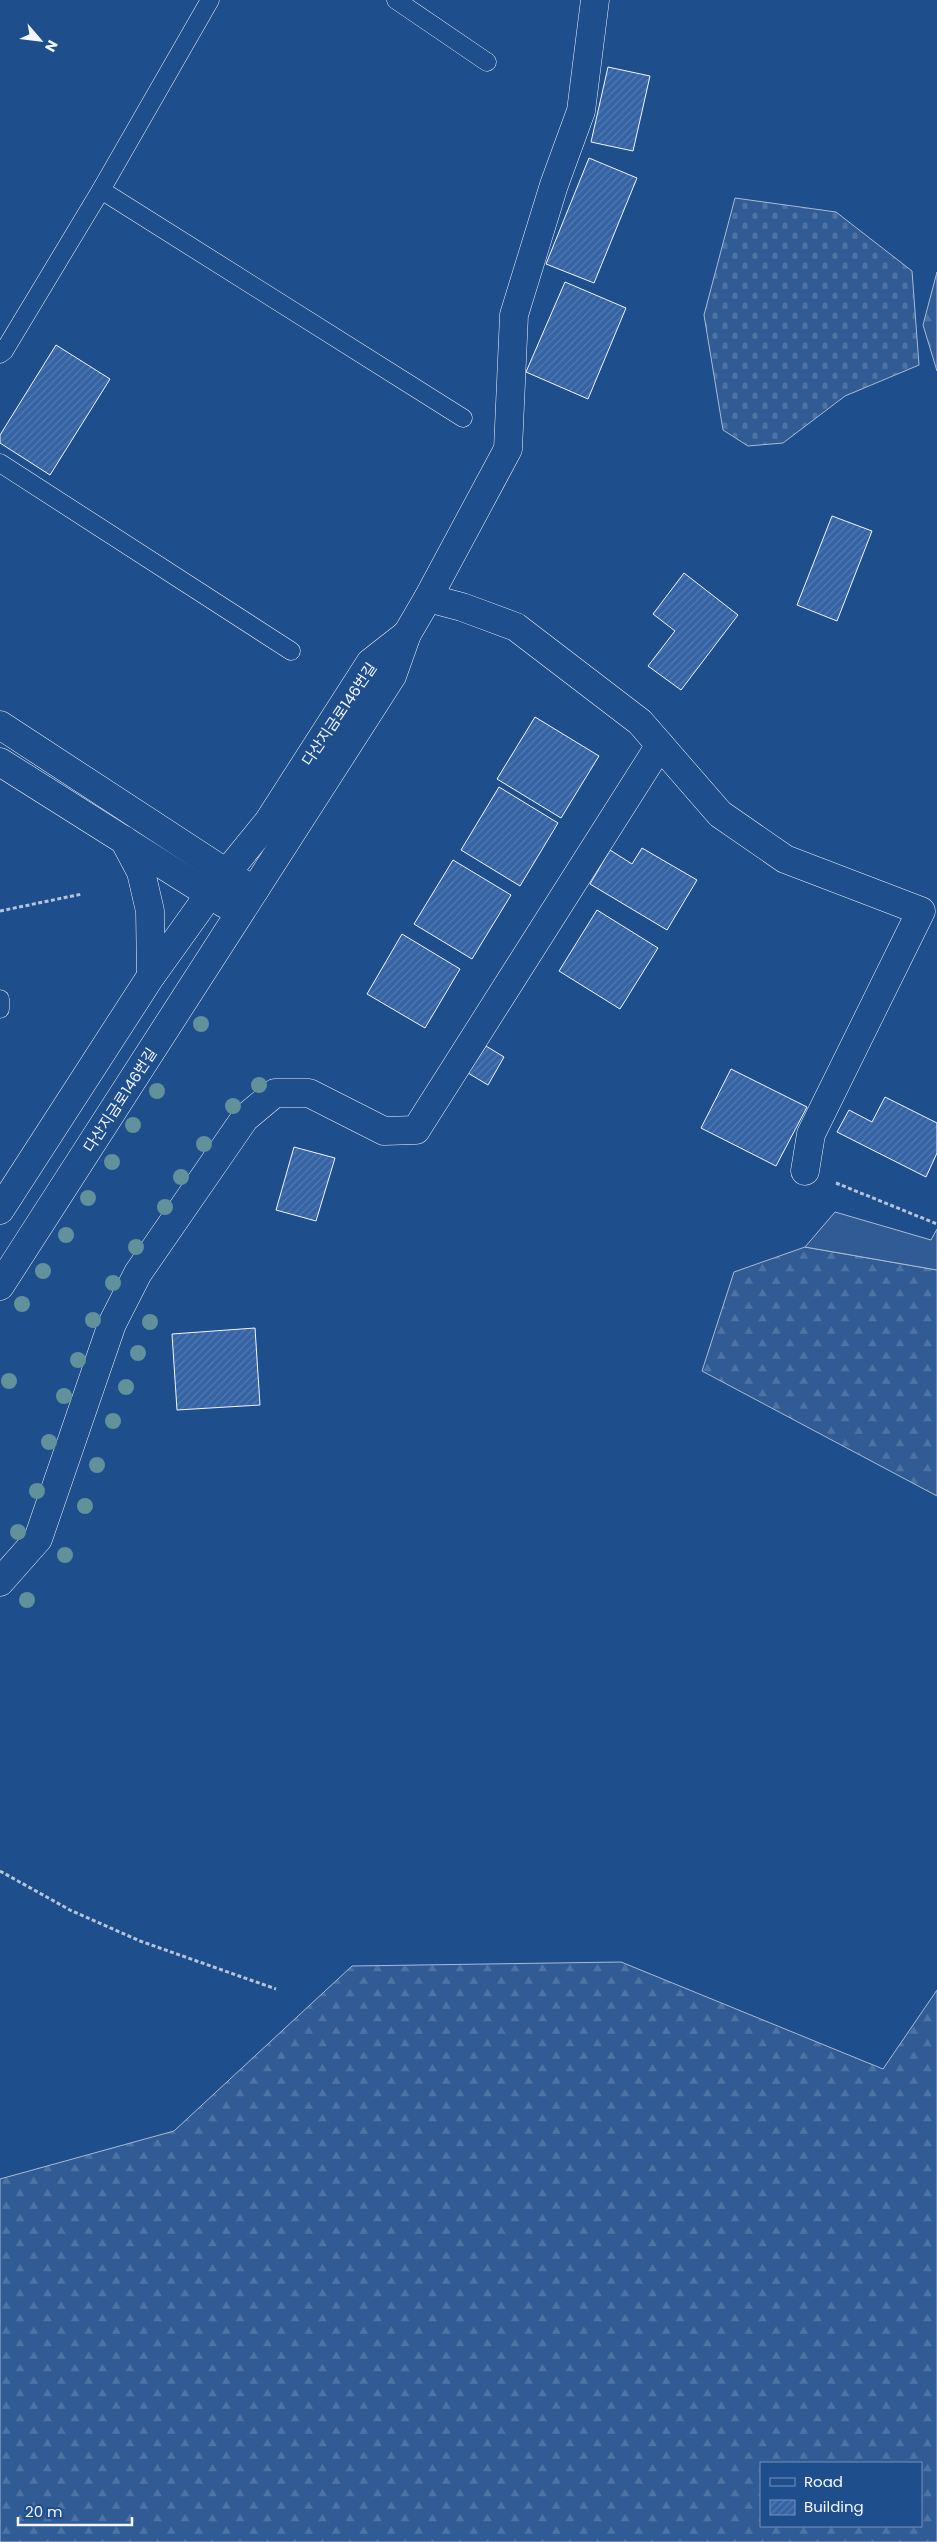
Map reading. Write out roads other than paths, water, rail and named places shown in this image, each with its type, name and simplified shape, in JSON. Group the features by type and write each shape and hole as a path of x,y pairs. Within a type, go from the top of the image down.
{"street":[{"path":"407,634 508,449 514,314 554,184 581,111 595,0"},
{"path":"428,598 462,607 516,627 640,722 720,814 785,859 920,911 811,1134 806,1171"},
{"name":"다산지금로146번길","path":"0,1210 150,976 217,884 268,822 370,663 407,634"},
{"name":"다산지금로146번길","path":"0,1286 392,676 407,634"},
{"path":"0,725 217,884 239,914"},
{"path":"0,1582 38,1539 112,1324 138,1274 244,1118 275,1093 310,1093 384,1131 416,1130 660,745"},
{"path":"0,762 123,839 217,884 254,891"},
{"path":"123,839 141,872 150,910 150,976"}],"lane":[{"path":"0,354 4,351 101,190 210,0"},
{"path":"396,0 487,62"},
{"path":"101,190 463,418"},
{"path":"0,463 292,651"},
{"path":"0,999 0,1009"}]}
